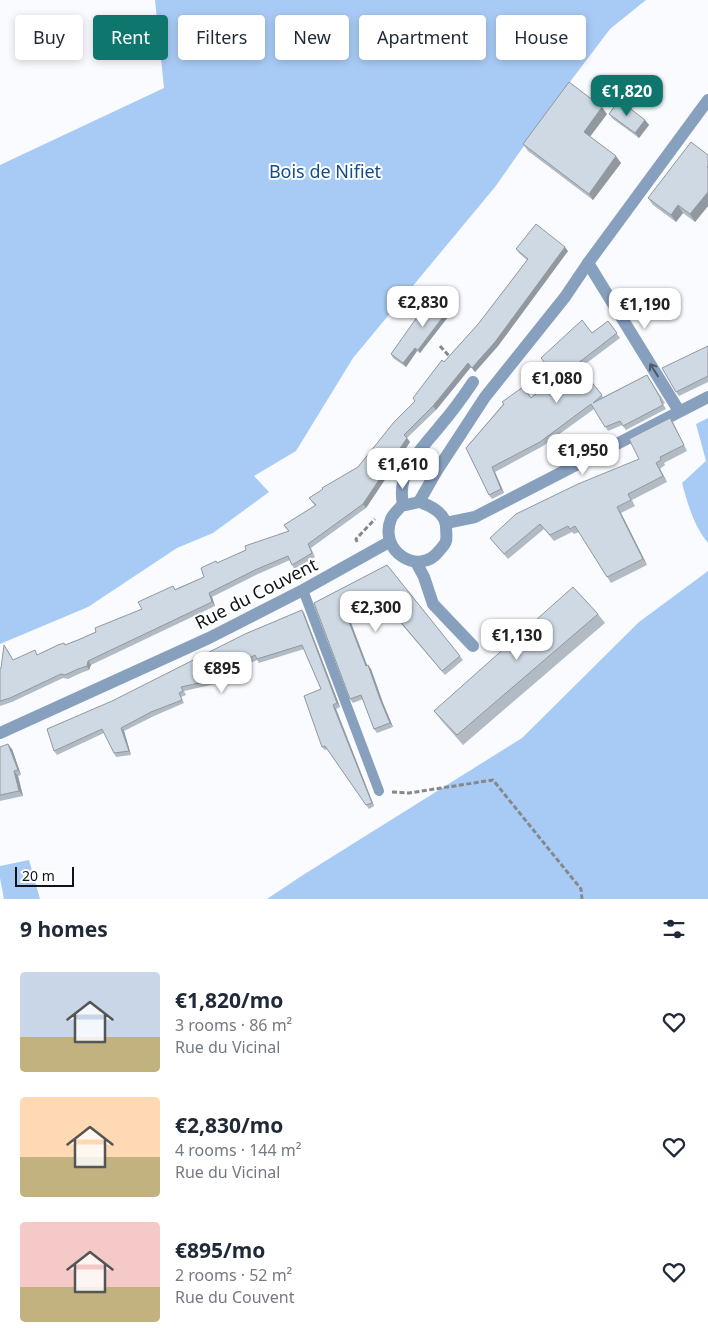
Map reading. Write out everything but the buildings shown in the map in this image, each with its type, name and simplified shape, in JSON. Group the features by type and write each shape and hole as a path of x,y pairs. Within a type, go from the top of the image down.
{"street":[{"path":"419,502 436,472 485,397 565,297 708,100"},
{"path":"588,263 679,411"},
{"path":"403,504 400,492 403,480 418,452 440,427 474,382"},
{"path":"446,523 475,516 708,397"},
{"path":"419,502 427,504 439,512 446,523 446,542 434,557 416,562 400,556 389,542 388,530 392,518 403,504 419,502"},
{"name":"Rue du Couvent","path":"0,733 209,638 304,590 389,542"},
{"path":"416,562 424,577 433,604 473,646"}],"lane":[{"path":"304,590 379,791"}],"path":[{"path":"440,346 453,360"},
{"path":"379,791 409,793 493,780 581,889 582,899"}],"green space":[{"name":"Bois de Nifiet","path":"155,0 646,0 610,29 560,95 495,187 353,358 296,451 254,476 269,492 213,533 177,548 88,607 0,644 0,165 164,88 161,60 168,60 168,15 157,15"},
{"path":"708,418 708,543 695,522 682,483 706,461 696,424"},
{"path":"708,571 708,899 267,899 522,738 639,622"},
{"path":"29,860 40,899 4,899 0,866"}]}
